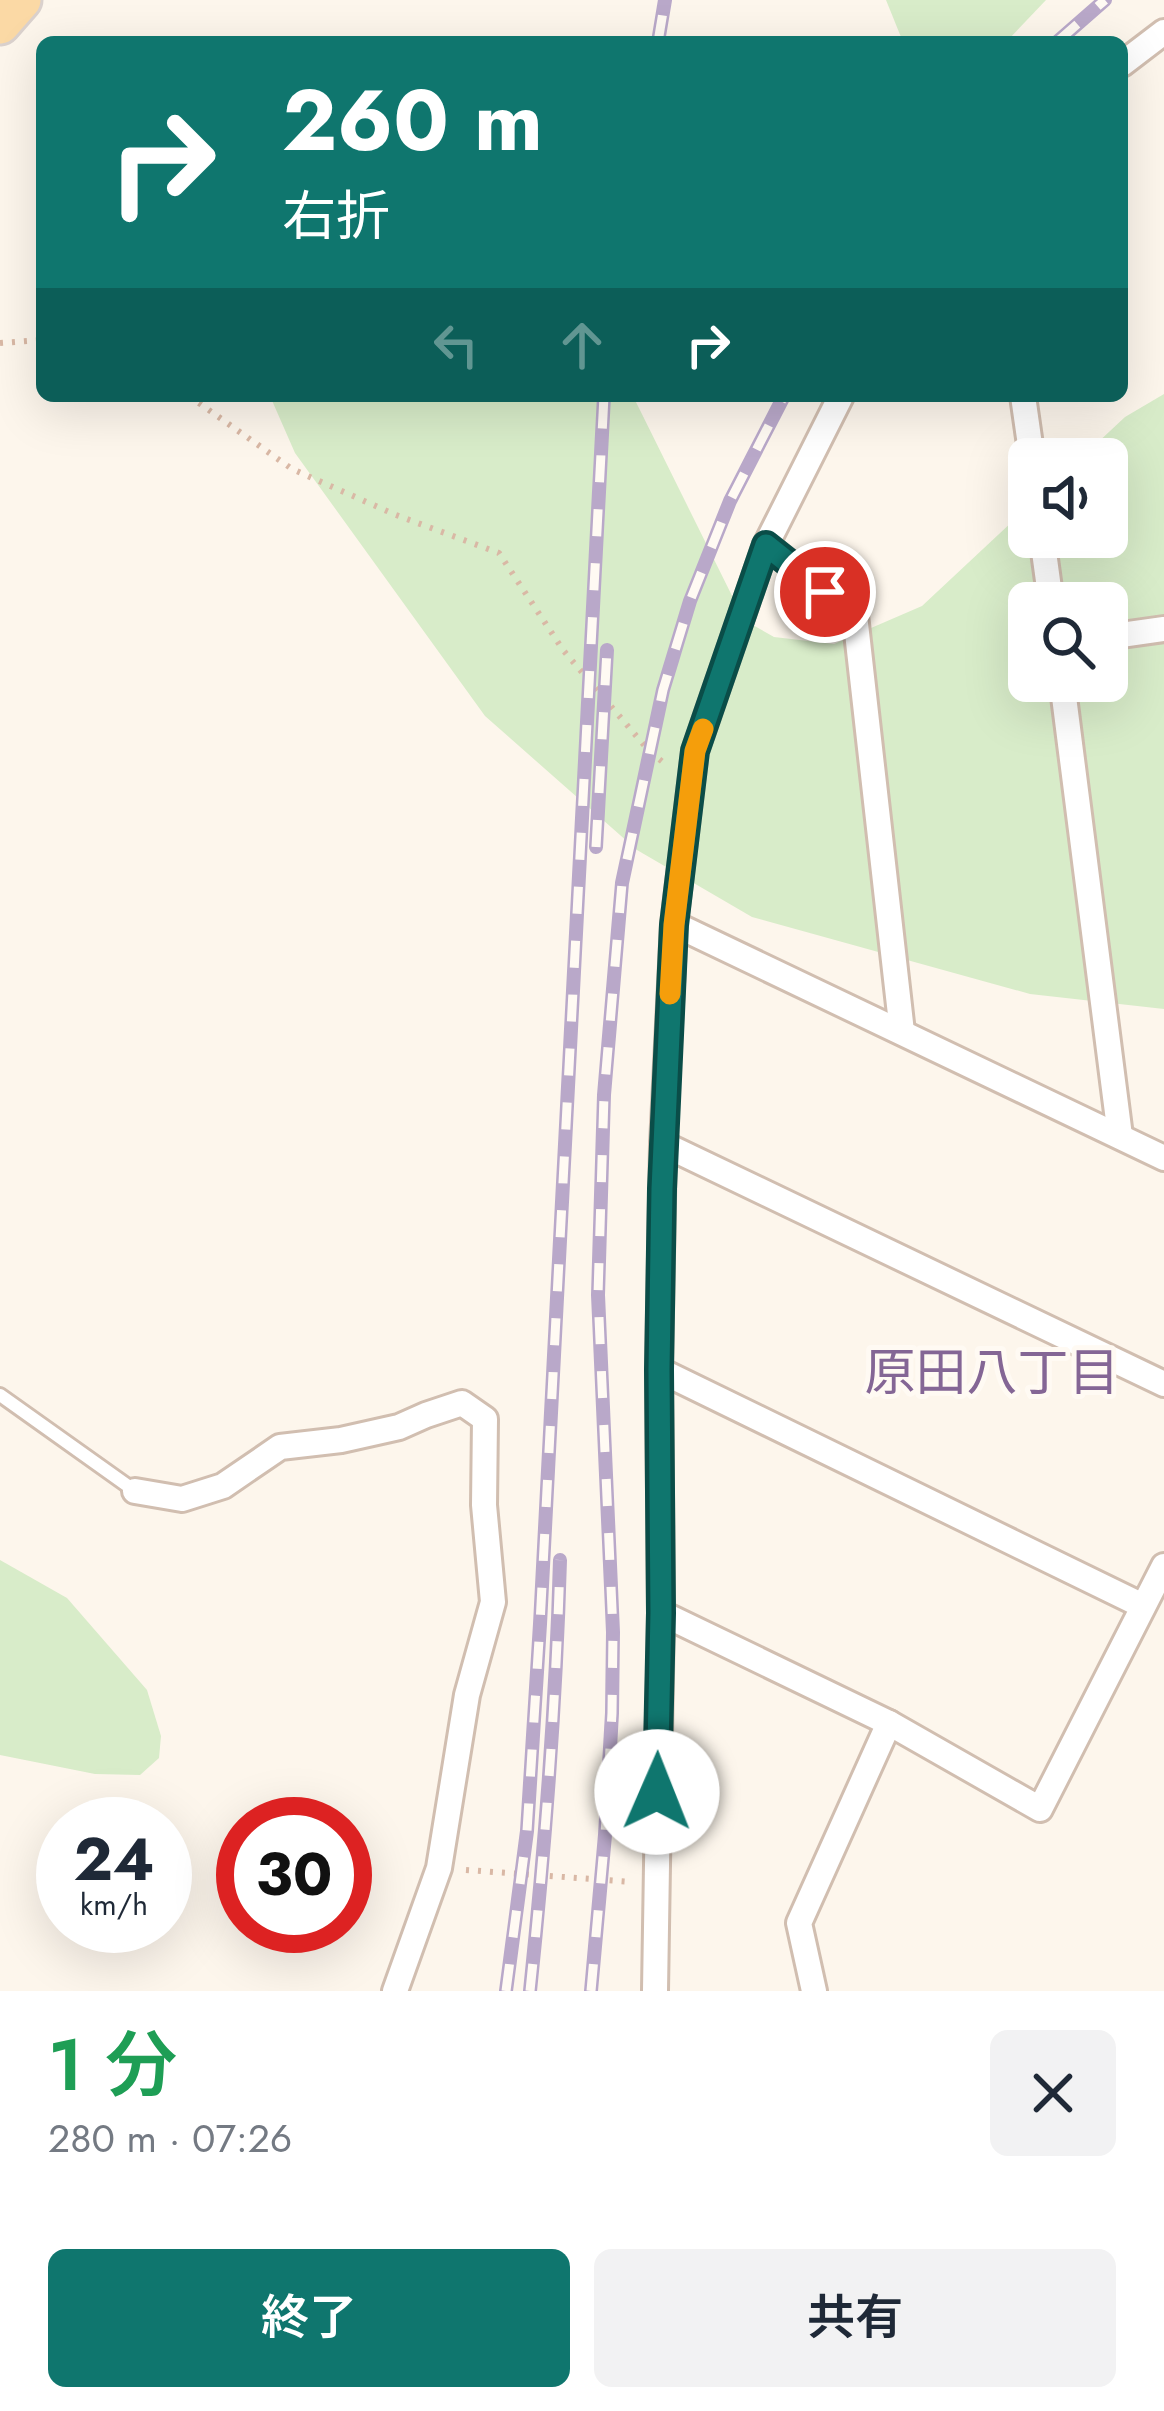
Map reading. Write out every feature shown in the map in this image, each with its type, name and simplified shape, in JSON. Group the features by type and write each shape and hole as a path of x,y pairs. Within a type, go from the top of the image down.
{"main road":[{"path":"0,25 21,0"}],"street":[{"path":"1128,59 1164,32"},
{"path":"656,1991 659,1370 663,1144 674,925 695,751 766,545 839,402"},
{"path":"1024,402 1029,438"},
{"path":"766,545 855,615 902,1032"},
{"path":"1128,634 1164,629"},
{"path":"1065,702 1120,1136"},
{"path":"674,925 1164,1158"},
{"path":"663,1144 1164,1384"},
{"path":"659,1370 1143,1606"},
{"path":"135,1491 182,1499 223,1486 280,1447 399,1427 462,1403 485,1419 484,1504 493,1602 467,1695 439,1868 394,1991"},
{"path":"661,1613 889,1723 1040,1809 1164,1566"},
{"path":"814,1991 799,1923 889,1723"}],"lane":[{"path":"0,1395 135,1491"}],"path":[{"path":"0,343 36,340"},
{"path":"197,402 292,469 500,554 563,650 650,752 691,784"},
{"path":"439,1868 656,1882"}],"green space":[{"path":"886,0 1046,0 1012,36 901,36"},
{"path":"1164,394 1164,1009 1030,994 752,917 637,850 485,716 295,453 273,402 636,402 744,620 774,637 834,644 922,606 1008,526 1008,558 1128,558 1128,438 1102,438 1125,417"},
{"path":"0,1560 67,1598 147,1690 161,1736 159,1758 140,1775 95,1774 0,1755"}],"railway":[{"path":"659,36 665,0"},
{"path":"1064,36 1105,0"},
{"path":"506,1991 527,1831 540,1624 604,402"},
{"path":"591,1991 612,1713 613,1632 598,1295 604,1095 622,883 663,690 690,601 730,501 781,402"},
{"path":"596,847 607,650"},
{"path":"530,1991 549,1776 560,1560"}],"slow traffic":[{"path":"670,994 695,751 703,729"}],"district":[{"name":"原田八丁目","path":"992,1372"}],"route":[{"path":"657,1792 663,1144 674,925 695,751 766,545 825,592"}]}
